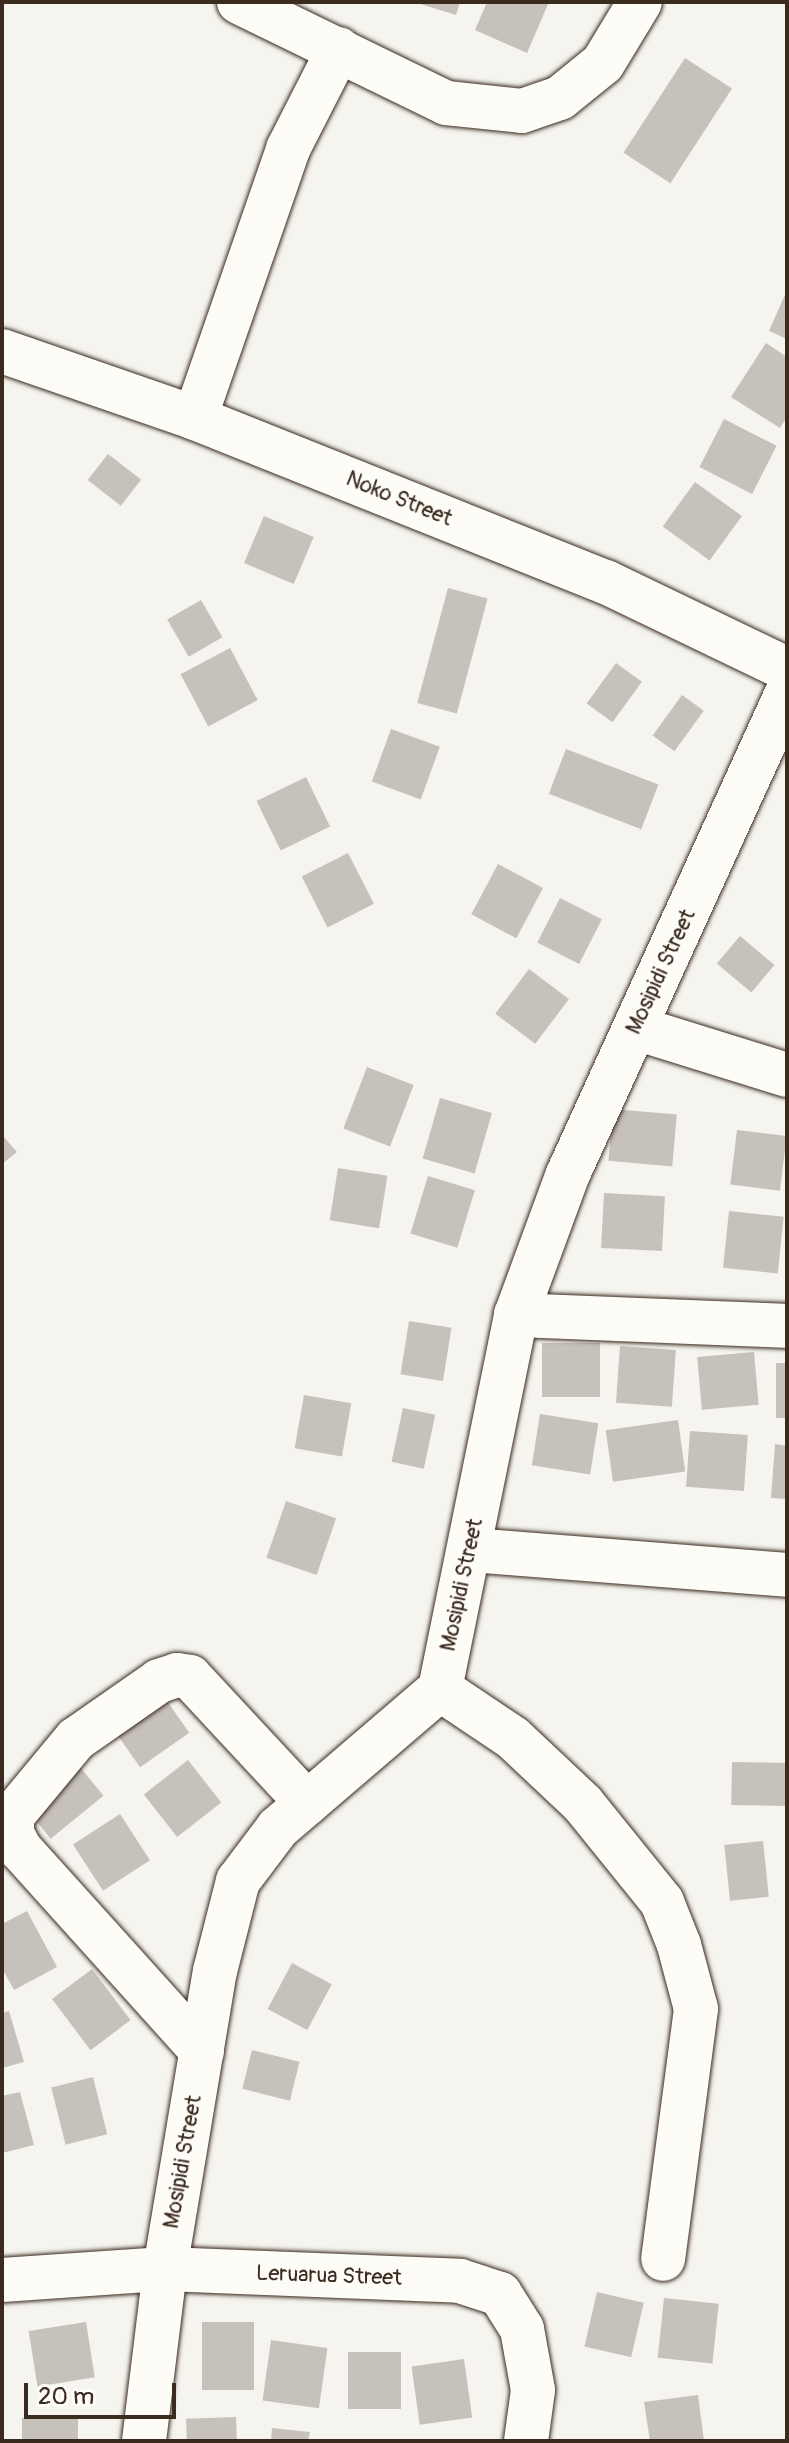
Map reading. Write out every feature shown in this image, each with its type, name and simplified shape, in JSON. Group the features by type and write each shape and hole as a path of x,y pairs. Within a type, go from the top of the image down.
{"street":[{"path":"239,2 289,12 339,49 446,103 522,111 560,98 603,63 640,2"},
{"path":"195,418 288,149 339,49"},
{"name":"Noko Street","path":"2,351 195,418 606,582 787,669"},
{"name":"Mosipidi Street","path":"144,2441 165,2269 202,2051 238,1881 278,1828 440,1689 471,1550 516,1315 568,1174 787,693"},
{"path":"636,1028 787,1075"},
{"path":"516,1315 787,1326"},
{"path":"471,1550 787,1575"},
{"path":"202,2051 20,1849 12,1833 12,1816 76,1739 159,1681 177,1675 190,1677 307,1803"},
{"path":"440,1689 513,1738 583,1804 662,1902 674,1930 696,2009 663,2259"},
{"name":"Leruarua Street","path":"2,2280 165,2269 460,2281 500,2294 522,2329 533,2390 526,2441"}],"building":[{"path":"414,2 460,2 456,15"},
{"path":"487,2 549,2 527,53 475,30"},
{"path":"685,58 732,88 670,183 623,153"},
{"path":"787,290 787,339 769,331"},
{"path":"766,343 787,357 787,417 780,428 731,397"},
{"path":"724,419 777,446 752,494 699,467"},
{"path":"108,454 141,480 121,506 88,480"},
{"path":"695,482 742,516 710,561 663,526"},
{"path":"264,516 314,537 294,584 244,563"},
{"path":"448,588 488,599 457,714 417,703"},
{"path":"201,600 222,637 189,657 167,620"},
{"path":"230,648 258,700 208,726 181,674"},
{"path":"616,663 642,682 612,722 587,703"},
{"path":"682,695 704,711 674,751 653,735"},
{"path":"391,729 440,747 421,799 372,782"},
{"path":"566,749 658,784 641,829 549,794"},
{"path":"306,777 330,826 281,851 257,801"},
{"path":"348,853 374,904 328,927 302,877"},
{"path":"498,864 543,888 516,938 471,914"},
{"path":"560,898 602,919 579,964 537,943"},
{"path":"740,936 774,965 751,993 717,964"},
{"path":"529,969 569,999 535,1044 495,1014"},
{"path":"367,1067 414,1085 390,1147 343,1129"},
{"path":"440,1098 492,1113 475,1173 423,1159"},
{"path":"613,1109 677,1115 672,1166 608,1161"},
{"path":"737,1130 787,1136 780,1191 730,1185"},
{"path":"2,1135 17,1152 2,1164"},
{"path":"338,1168 387,1176 379,1228 330,1220"},
{"path":"428,1176 475,1190 457,1248 410,1233"},
{"path":"604,1193 665,1196 662,1251 601,1248"},
{"path":"729,1211 784,1217 778,1273 723,1268"},
{"path":"409,1321 451,1328 443,1381 401,1374"},
{"path":"542,1343 600,1343 600,1397 542,1397"},
{"path":"620,1346 676,1350 672,1407 616,1403"},
{"path":"754,1352 759,1405 702,1410 697,1357"},
{"path":"776,1363 787,1363 787,1418 776,1418"},
{"path":"304,1395 351,1403 342,1457 295,1448"},
{"path":"403,1408 435,1415 424,1469 392,1462"},
{"path":"540,1414 598,1423 590,1475 532,1465"},
{"path":"678,1420 685,1471 613,1482 606,1430"},
{"path":"690,1431 748,1435 744,1491 686,1487"},
{"path":"775,1444 787,1446 787,1499 771,1498"},
{"path":"286,1501 336,1518 317,1575 266,1558"},
{"path":"160,1691 189,1733 140,1767 111,1725"},
{"path":"72,1757 103,1796 51,1839 19,1800"},
{"path":"188,1760 221,1803 177,1837 144,1794"},
{"path":"732,1762 787,1763 786,1806 731,1805"},
{"path":"120,1814 150,1860 103,1891 73,1844"},
{"path":"763,1841 769,1897 730,1901 724,1845"},
{"path":"27,1911 57,1967 14,1990 2,1968 2,1924"},
{"path":"292,1963 332,1984 307,2030 268,2009"},
{"path":"92,1969 131,2020 91,2050 52,1999"},
{"path":"9,2011 24,2062 2,2068 2,2013"},
{"path":"252,2050 300,2062 290,2101 242,2089"},
{"path":"93,2077 107,2134 66,2145 51,2087"},
{"path":"20,2092 34,2145 2,2153 2,2096"},
{"path":"597,2292 644,2303 631,2357 584,2347"},
{"path":"664,2298 719,2304 712,2363 658,2358"},
{"path":"86,2322 95,2377 37,2386 29,2331"},
{"path":"202,2322 254,2322 254,2390 202,2390"},
{"path":"271,2340 327,2348 319,2408 263,2400"},
{"path":"348,2352 401,2352 401,2409 348,2409"},
{"path":"464,2359 472,2417 420,2425 412,2366"},
{"path":"698,2395 704,2441 650,2441 644,2402"},
{"path":"236,2417 237,2441 187,2441 186,2419"},
{"path":"22,2418 78,2418 78,2441 22,2441"},
{"path":"272,2428 310,2432 308,2441 271,2441"}]}
